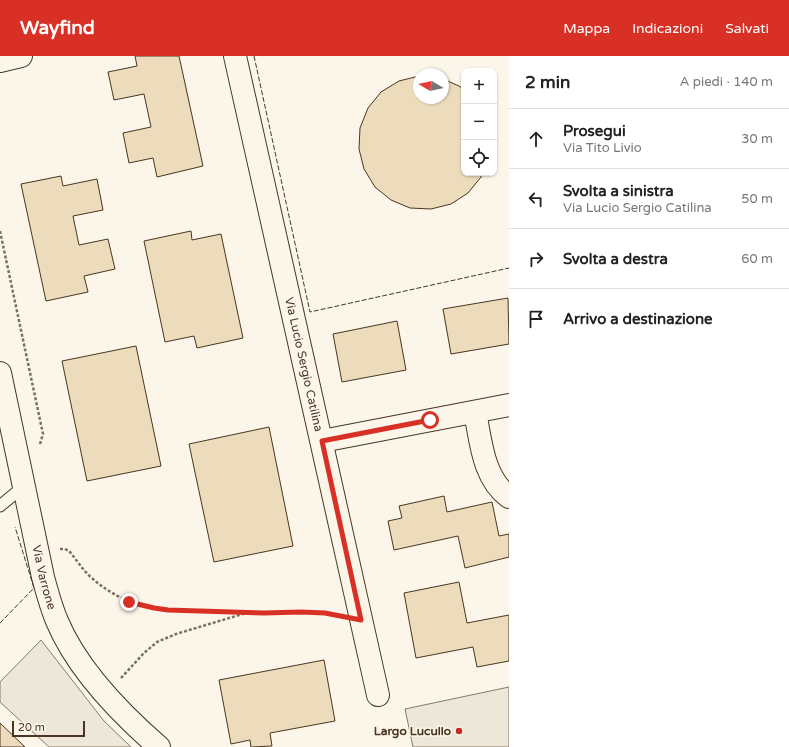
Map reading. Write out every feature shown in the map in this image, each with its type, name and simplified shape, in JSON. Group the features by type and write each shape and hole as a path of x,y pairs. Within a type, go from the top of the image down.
{"street":[{"path":"0,61 21,56"},
{"name":"Via Lucio Sergio Catilina","path":"235,56 378,695"},
{"name":"Via Varrone","path":"0,373 49,600 63,634 98,687 142,732 159,747"},
{"path":"322,441 509,405"},
{"path":"475,412 487,468 495,483 509,497"}],"lane":[{"path":"0,506 24,486"}],"path":[{"path":"0,231 43,434 39,446"},
{"path":"56,549 65,549 69,551 92,579 116,596 129,602 154,608 168,610 325,613 361,620"},
{"path":"117,683 144,652 157,642 176,634 249,612"}],"shaded area":[{"path":"41,640 104,721 131,747 49,747 0,702 0,682"},
{"name":"Largo Lucullo","path":"509,687 509,747 413,747 405,709"}],"building":[{"path":"135,56 179,56 203,166 157,177 153,158 129,163 123,133 151,127 144,94 114,100 108,72 137,66"},
{"path":"413,78 413,104 449,104 449,82 461,88 461,176 482,176 468,193 451,204 431,209 410,208 391,200 375,187 364,169 359,149 360,128 368,108 381,92 399,81"},
{"path":"61,176 63,186 97,179 103,210 73,216 79,245 108,239 115,269 84,276 88,292 46,301 21,184"},
{"path":"191,231 192,240 221,234 243,338 197,348 194,336 165,342 144,241"},
{"path":"508,298 509,344 451,354 443,309"},
{"path":"397,321 406,370 342,382 333,334"},
{"path":"136,346 161,466 87,481 62,361"},
{"path":"269,427 293,546 214,562 189,444"},
{"path":"444,496 447,512 492,502 499,536 509,534 509,557 465,568 458,536 394,550 388,521 402,518 399,506"},
{"path":"459,582 467,623 509,615 509,661 477,667 473,647 416,658 404,593"},
{"path":"324,660 335,721 270,733 272,746 251,747 250,740 231,744 219,680"},
{"path":"0,723 25,747 0,747"}],"fence":[{"path":"254,56 310,312 509,268"},
{"path":"0,623 34,588 15,527"}],"place":[{"name":"Largo Lucullo","path":"459,731"}],"route":[{"path":"129,602 142,606 168,610 325,613 361,620 322,441 430,420"}]}
